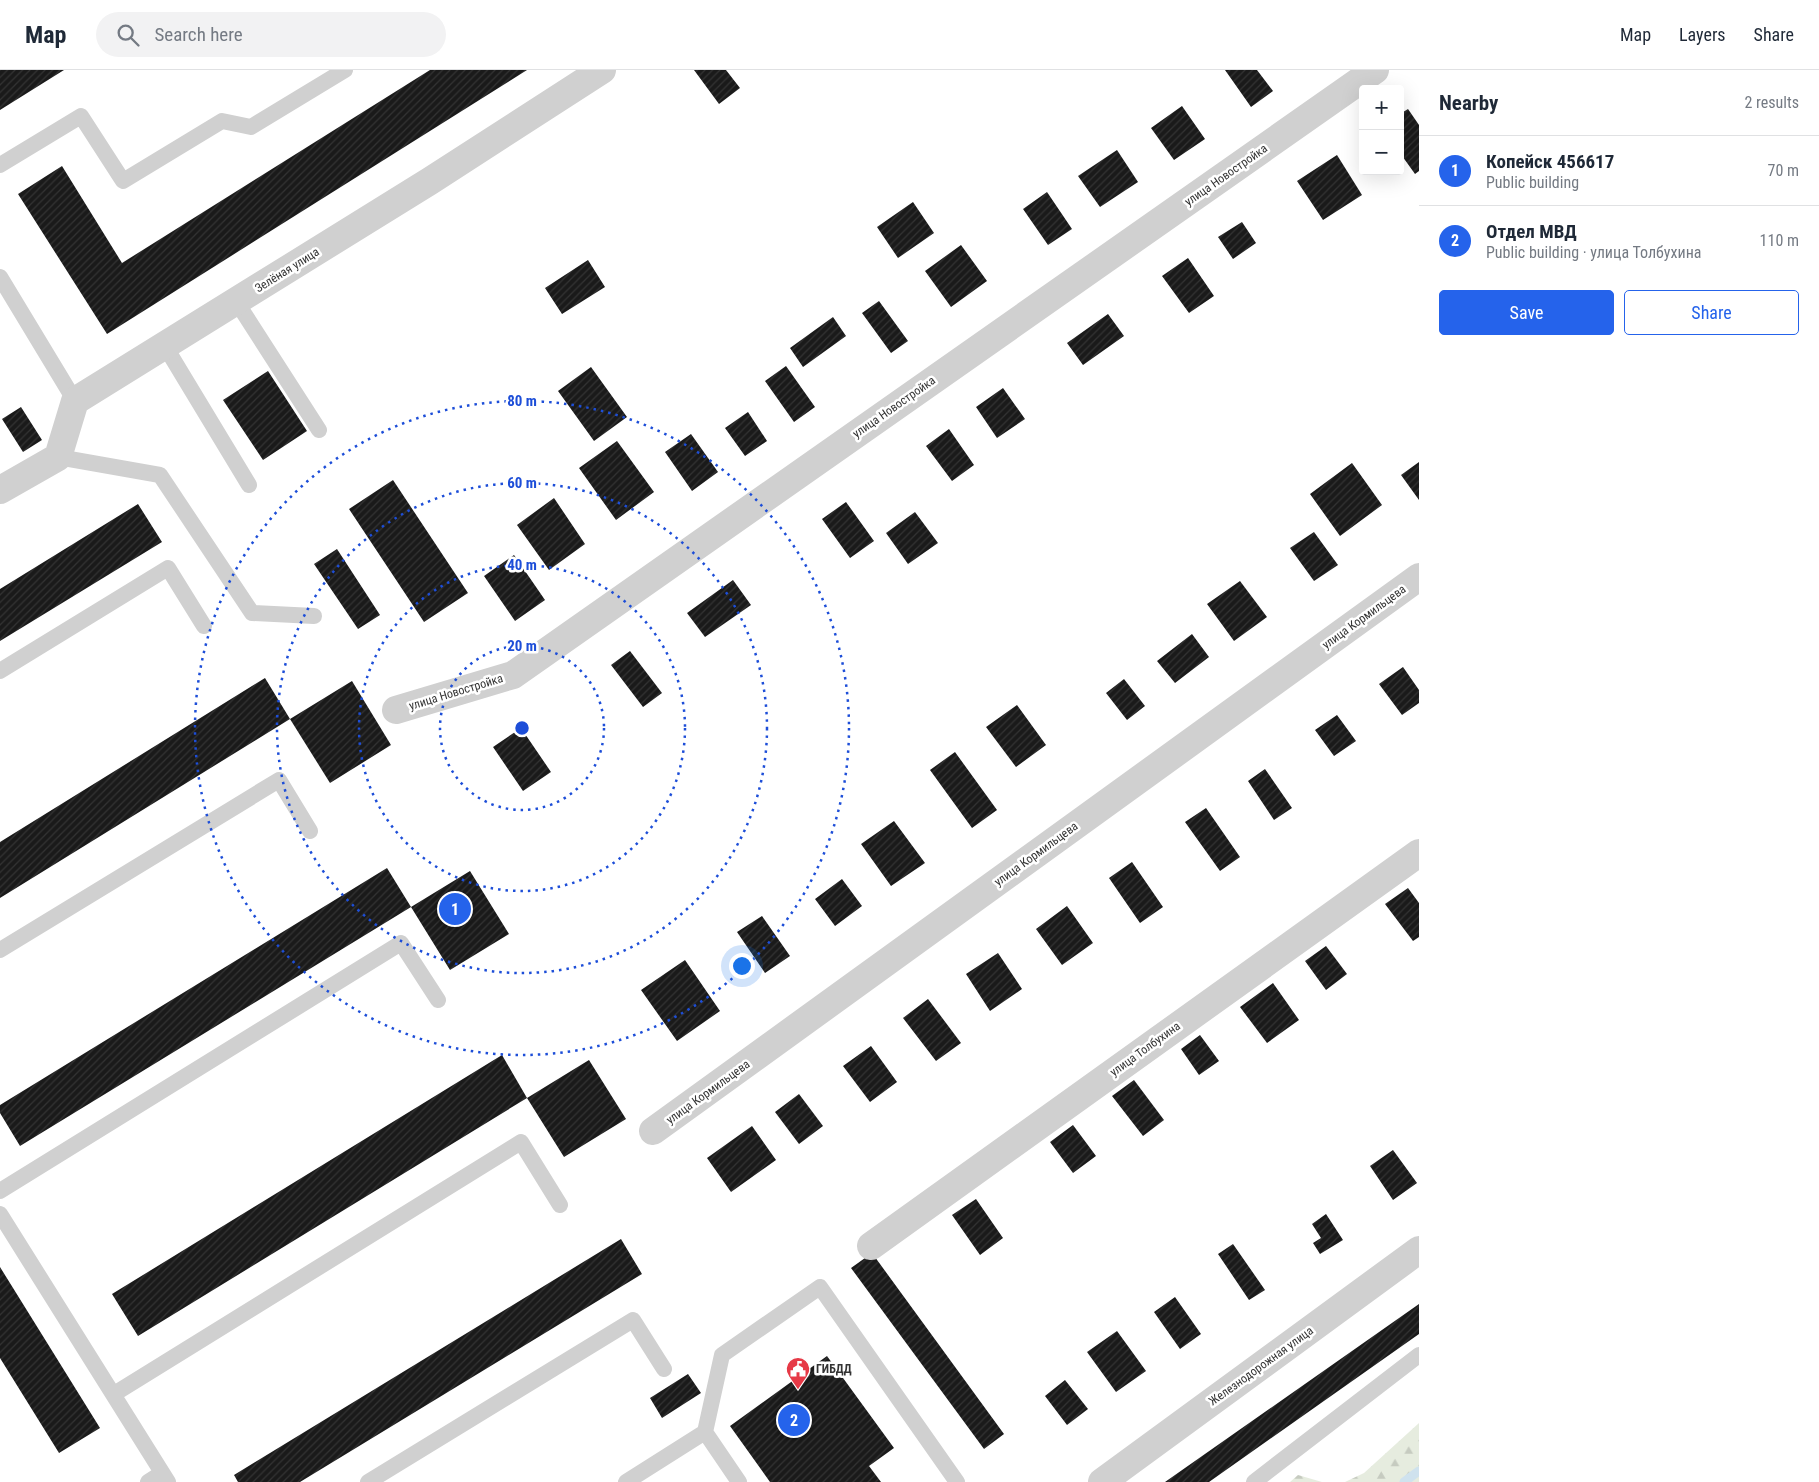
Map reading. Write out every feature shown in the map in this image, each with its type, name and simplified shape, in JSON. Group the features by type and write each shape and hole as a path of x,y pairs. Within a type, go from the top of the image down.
{"street":[{"name":"Зелёная улица","path":"76,401 430,181 602,70"},
{"name":"улица Новостройка","path":"396,710 513,674 1375,70"},
{"path":"0,490 58,457 76,401"},
{"name":"улица Кормильцева","path":"653,1131 1419,577"},
{"name":"улица Толбухина","path":"871,1246 1419,853"},
{"name":"Железнодорожная улица","path":"1103,1482 1419,1250"}],"lane":[{"path":"0,166 81,116 123,181 222,121 251,128 345,70"},
{"path":"0,277 76,401"},
{"path":"236,301 319,430"},
{"path":"164,346 249,485"},
{"path":"58,457 160,475 252,613 314,616"},
{"path":"0,671 168,568 204,626"},
{"path":"0,950 279,780 310,831"},
{"path":"0,1191 401,943 438,1000"},
{"path":"114,1394 521,1142 560,1205"},
{"path":"0,1214 165,1478 148,1482"},
{"path":"626,1482 705,1432 722,1355 820,1287 957,1482"},
{"path":"368,1482 633,1320 664,1369"},
{"path":"1254,1482 1419,1355"},
{"path":"705,1432 739,1482"}],"green space":[{"path":"1419,1423 1419,1482 1345,1482 1364,1473"},
{"path":"1298,1475 1322,1482 1290,1482"}],"building":[{"path":"0,70 64,70 0,110"},
{"path":"430,70 527,70 107,334 18,194 62,166 122,263"},
{"path":"694,70 726,70 740,88 719,104"},
{"path":"1225,70 1257,70 1273,91 1251,107"},
{"path":"1182,106 1205,139 1174,160 1151,128"},
{"path":"1408,109 1419,125 1419,171 1415,174 1404,159 1404,112"},
{"path":"1117,150 1138,182 1100,207 1078,176"},
{"path":"1337,155 1362,195 1323,220 1297,181"},
{"path":"1047,192 1072,229 1048,245 1023,209"},
{"path":"913,202 934,233 898,258 877,227"},
{"path":"1242,222 1256,243 1233,259 1218,237"},
{"path":"961,245 987,281 951,307 925,271"},
{"path":"1188,258 1214,296 1189,313 1162,276"},
{"path":"588,260 605,287 562,314 545,288"},
{"path":"879,301 908,341 891,353 862,313"},
{"path":"1108,314 1124,336 1083,365 1067,343"},
{"path":"833,317 846,336 803,367 790,348"},
{"path":"786,366 815,407 794,422 765,381"},
{"path":"591,367 627,417 594,441 558,391"},
{"path":"268,371 307,431 263,460 223,400"},
{"path":"1003,388 1025,419 997,438 976,407"},
{"path":"21,407 42,440 23,452 2,419"},
{"path":"748,412 767,441 745,456 725,428"},
{"path":"949,429 974,465 952,481 926,446"},
{"path":"691,434 718,472 692,491 665,452"},
{"path":"617,441 654,492 616,520 579,468"},
{"path":"1419,462 1419,500 1401,475"},
{"path":"1352,463 1382,505 1340,536 1310,494"},
{"path":"393,480 468,593 424,622 349,509"},
{"path":"554,498 585,544 549,570 517,525"},
{"path":"846,502 874,541 850,558 822,519"},
{"path":"138,504 162,542 0,641 0,589"},
{"path":"915,512 938,543 908,564 886,533"},
{"path":"1314,532 1338,565 1314,581 1290,548"},
{"path":"337,549 380,615 358,629 314,564"},
{"path":"514,555 545,600 515,621 484,576"},
{"path":"733,580 751,605 705,637 687,613"},
{"path":"1240,581 1267,617 1234,641 1207,604"},
{"path":"1192,634 1209,657 1175,683 1157,661"},
{"path":"630,651 662,693 643,707 611,665"},
{"path":"1403,667 1419,690 1419,703 1402,715 1379,684"},
{"path":"265,678 290,719 0,898 0,842"},
{"path":"1124,679 1145,706 1127,720 1106,693"},
{"path":"352,681 391,745 330,783 290,719"},
{"path":"1017,705 1046,745 1016,767 986,727"},
{"path":"1337,715 1356,741 1334,756 1315,730"},
{"path":"521,728 551,772 523,791 493,747"},
{"path":"955,752 997,810 972,828 930,770"},
{"path":"1265,769 1292,808 1274,820 1248,781"},
{"path":"1206,808 1240,857 1220,871 1185,822"},
{"path":"894,821 925,863 891,886 861,844"},
{"path":"1132,862 1163,907 1140,923 1109,878"},
{"path":"387,868 411,907 20,1146 0,1113 0,1105"},
{"path":"470,871 509,934 450,970 411,907"},
{"path":"842,879 862,906 835,926 815,899"},
{"path":"1408,888 1419,903 1419,937 1413,941 1385,904"},
{"path":"1067,906 1093,943 1062,965 1036,929"},
{"path":"762,916 790,956 765,973 737,932"},
{"path":"1326,946 1347,974 1326,990 1305,961"},
{"path":"998,953 1022,989 990,1011 966,974"},
{"path":"685,960 720,1011 677,1041 641,990"},
{"path":"1273,983 1299,1020 1267,1043 1240,1007"},
{"path":"928,999 961,1043 936,1061 903,1018"},
{"path":"1200,1035 1219,1061 1199,1075 1181,1049"},
{"path":"871,1046 897,1082 870,1102 843,1066"},
{"path":"502,1055 527,1098 138,1336 112,1294"},
{"path":"589,1060 626,1119 564,1157 527,1098"},
{"path":"1134,1080 1164,1120 1143,1136 1112,1096"},
{"path":"799,1094 823,1126 799,1144 775,1112"},
{"path":"1073,1125 1096,1156 1073,1173 1050,1142"},
{"path":"752,1126 776,1160 731,1192 707,1158"},
{"path":"1393,1150 1417,1183 1393,1200 1370,1166"},
{"path":"976,1199 1003,1238 980,1255 952,1215"},
{"path":"1326,1214 1343,1240 1320,1254 1313,1243 1321,1238 1312,1224"},
{"path":"621,1239 642,1274 300,1482 238,1482 234,1475"},
{"path":"1233,1244 1265,1290 1249,1300 1218,1254"},
{"path":"872,1253 1004,1434 984,1449 851,1268"},
{"path":"0,1267 100,1428 59,1453 0,1358"},
{"path":"1175,1297 1201,1334 1180,1349 1154,1312"},
{"path":"1419,1304 1419,1334 1209,1482 1165,1482"},
{"path":"1117,1331 1146,1371 1116,1392 1087,1352"},
{"path":"827,1356 894,1448 869,1466 881,1482 770,1482 730,1426"},
{"path":"688,1374 701,1393 662,1418 650,1398"},
{"path":"1065,1380 1088,1409 1067,1425 1045,1396"}],"waterway":[{"path":"1404,1482 1419,1471"}],"place":[{"name":"Копейск 456617","path":"455,909"},
{"name":"ГИБДД","path":"798,1390"},
{"name":"Отдел МВД","path":"794,1420"}]}
